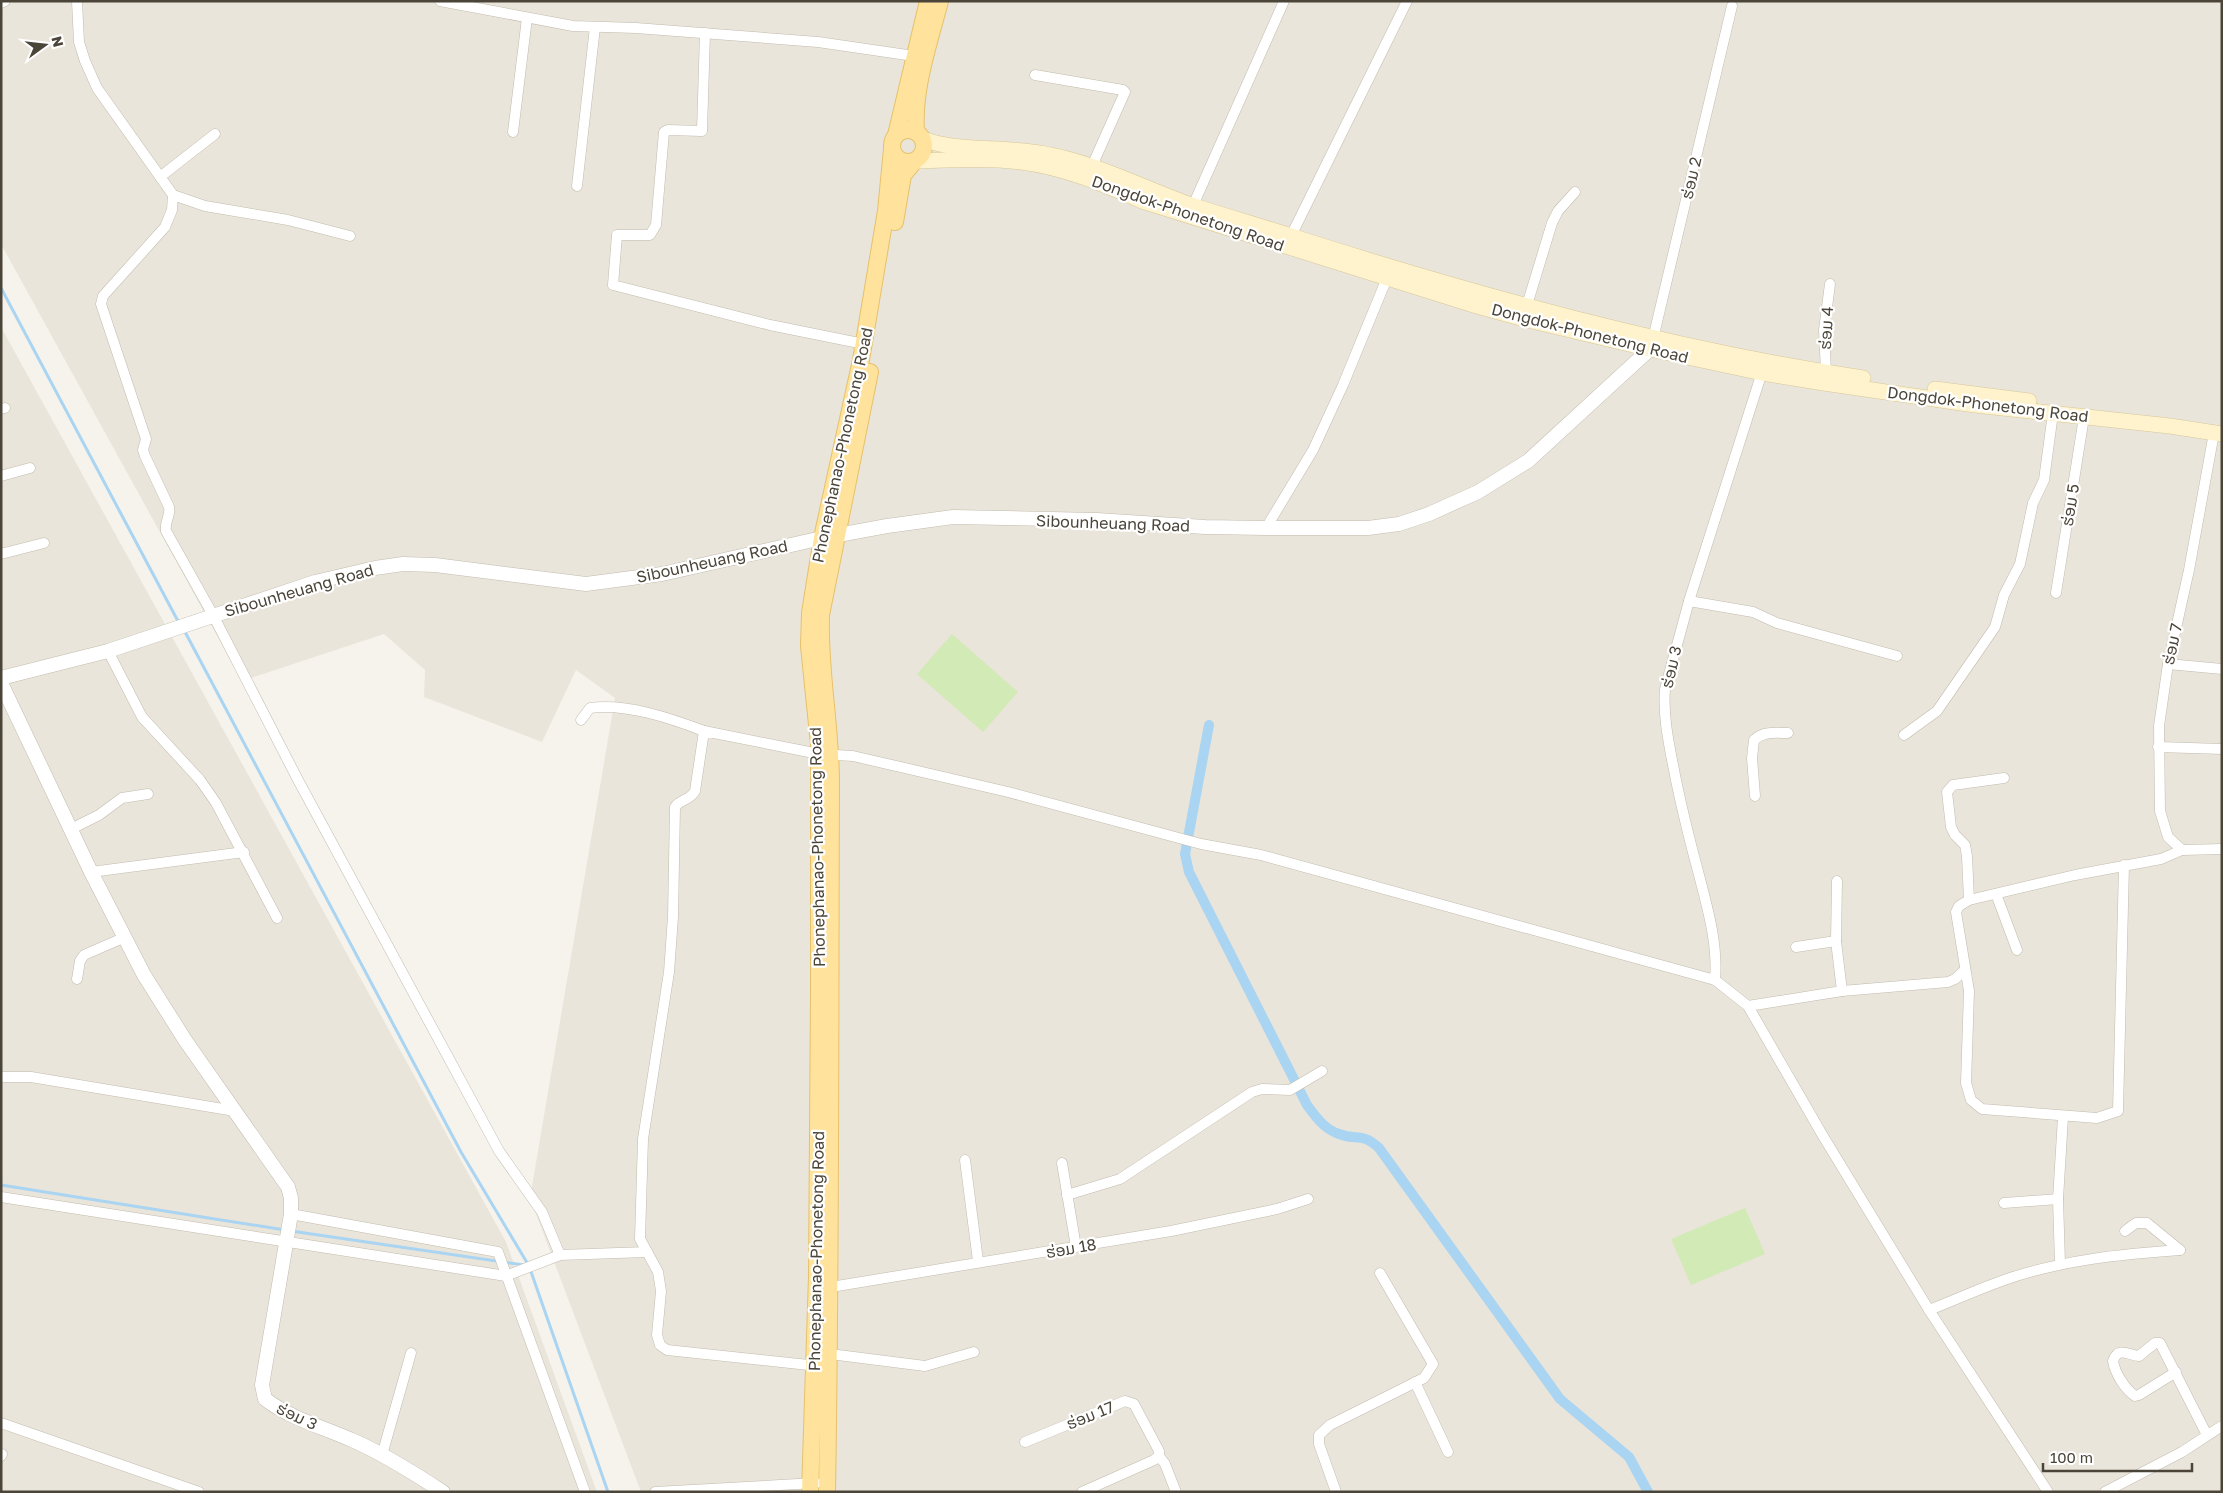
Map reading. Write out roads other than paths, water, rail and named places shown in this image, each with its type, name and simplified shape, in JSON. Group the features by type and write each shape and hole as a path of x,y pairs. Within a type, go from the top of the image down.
{"main road":[{"name":"Phonephanao-Phonetong Road","path":"866,362 864,344 886,212 894,142 928,1"},
{"path":"915,161 924,151 915,115 918,90 940,1"},
{"path":"908,130 944,144 978,154 902,161 896,158 894,142 908,130"},
{"name":"Dongdok-Phonetong Road","path":"978,154 1026,151 1092,166 1191,210"},
{"name":"Dongdok-Phonetong Road","path":"978,154 1042,166 1100,182 1142,201 1191,210 1289,241 1527,305 1652,344"},
{"name":"Phonephanao-Phonetong Road","path":"810,1487 825,1362 831,1287 825,754 809,646 810,613 830,536 903,175 915,161"},
{"name":"Dongdok-Phonetong Road","path":"1289,241 1387,278 1524,319 1763,367 1974,405 2219,431"},
{"name":"Dongdok-Phonetong Road","path":"1763,367 1826,372 2219,431"},
{"name":"Phonephanao-Phonetong Road","path":"825,754 819,1003 827,1488"}],"street":[{"path":"1,3 5,1"},
{"path":"77,1 79,42 97,88 174,195 205,206 288,220 350,236"},
{"path":"440,1 498,6 527,18 573,26 705,33 818,42 914,56"},
{"path":"1191,210 1284,1"},
{"path":"1289,241 1407,1"},
{"name":"ຮ່ອມ 2","path":"1652,344 1732,6"},
{"path":"513,132 527,18"},
{"path":"577,186 595,27"},
{"path":"705,33 702,131 668,130 664,132 656,225 650,234 617,236 612,285 770,325 864,344"},
{"path":"1035,75 1123,90 1125,92 1092,166"},
{"path":"160,177 215,134"},
{"path":"1527,305 1552,223 1558,211 1575,192"},
{"path":"174,195 172,210 165,227 102,296 101,304 146,439 143,450 170,511 165,522 166,531 208,617 499,1151 542,1212 558,1256"},
{"path":"1266,528 1313,450 1343,385 1387,278"},
{"name":"ຮ່ອມ 4","path":"1826,372 1824,330 1830,284"},
{"name":"Sibounheuang Road","path":"1,678 108,651 315,582 375,568 403,564 435,565 586,584 662,574 830,536 953,517 1098,520 1205,527 1266,528 1368,528 1399,524 1429,514 1478,492 1528,461 1652,344"},
{"name":"ຮ່ອມ 3","path":"1715,980 1716,963 1711,924 1678,798 1664,701 1673,653 1763,367"},
{"path":"1904,735 1937,711 1995,627 2004,595 2020,564 2033,503 2044,480 2054,413"},
{"name":"ຮ່ອມ 5","path":"2056,593 2084,417"},
{"name":"ຮ່ອມ 7","path":"2182,850 2168,837 2163,823 2159,796 2158,747 2168,664 2219,431"},
{"path":"1,476 30,468"},
{"path":"1,554 44,543"},
{"path":"1689,601 1753,612 1777,623 1897,656"},
{"path":"108,651 142,717 200,780 244,852 277,918"},
{"path":"2168,664 2222,669"},
{"name":"ຮ່ອມ 3","path":"1,683 123,938 144,975 186,1040 288,1187 291,1198 291,1215 262,1385 265,1400 300,1419 353,1440 382,1455 443,1492"},
{"path":"581,720 590,708 604,706 669,718 704,731 825,754 853,756 1008,792 1201,844 1270,858 1715,980 1748,1006 1822,1136 1929,1310 2048,1492"},
{"path":"704,731 696,791 692,796 679,802 675,807 673,917 669,972 644,1139 640,1239 658,1272 661,1291 657,1335 660,1345 663,1349 825,1362 924,1366 974,1352"},
{"path":"1755,796 1752,758 1754,740 1761,734 1788,733"},
{"path":"2158,747 2222,749"},
{"path":"1969,900 1966,850 1963,841 1955,835 1951,827 1947,792 1953,785 2004,778"},
{"path":"72,829 99,816 122,798 148,794"},
{"path":"2124,865 2118,1111 2097,1118 2063,1117 1982,1109 1971,1100 1966,1083 1969,991 1956,912 1959,906 1969,900 2076,875 2124,865 2161,859 2182,850 2222,849"},
{"path":"91,872 244,852"},
{"path":"1837,882 1836,941 1842,991"},
{"path":"1996,894 2017,950"},
{"path":"77,979 80,961 84,955 123,938"},
{"path":"1796,946 1836,941"},
{"path":"1748,1006 1842,991 1948,982 1955,979 1965,970"},
{"path":"1067,1195 1120,1179 1252,1092 1262,1089 1290,1090 1322,1071"},
{"path":"1,1078 31,1077 235,1111"},
{"path":"2060,1264 2058,1199 2063,1117"},
{"path":"965,1160 978,1261"},
{"path":"1062,1163 1076,1247"},
{"path":"1,1197 508,1272 558,1256 647,1252"},
{"name":"ຮ່ອມ 18","path":"831,1287 978,1261 1076,1247 1269,1211 1308,1199"},
{"path":"2004,1203 2058,1199"},
{"path":"291,1215 493,1249 500,1255 508,1272 585,1492"},
{"path":"1929,1310 2008,1279 2060,1264 2122,1254 2180,1250 2147,1222 2136,1223 2125,1231"},
{"path":"1336,1492 1319,1444 1319,1435 1330,1424 1424,1378 1433,1364 1380,1272"},
{"path":"2176,1372 2139,1396 2135,1396 2114,1369 2113,1361 2116,1354 2125,1351 2139,1356 2157,1342 2160,1343 2176,1372 2207,1435"},
{"path":"382,1455 411,1353"},
{"path":"1415,1382 1448,1452"},
{"name":"ຮ່ອມ 17","path":"1025,1442 1130,1401 1134,1404 1159,1451 1159,1456"},
{"path":"1,1423 199,1492"},
{"path":"2105,1492 2182,1452 2222,1426"},
{"path":"1082,1492 1154,1460 1159,1456 1165,1464 1176,1492"},
{"path":"655,1492 827,1488"}],"waterway":[{"path":"1,288 179,623"},
{"path":"184,630 461,1152 529,1266 608,1492"},
{"path":"1209,725 1185,854 1189,872 1307,1105 1321,1122 1334,1132 1345,1136 1364,1138 1379,1148 1560,1399 1629,1457 1648,1492"},
{"path":"1,1185 285,1230"},
{"path":"291,1231 524,1265"}]}
